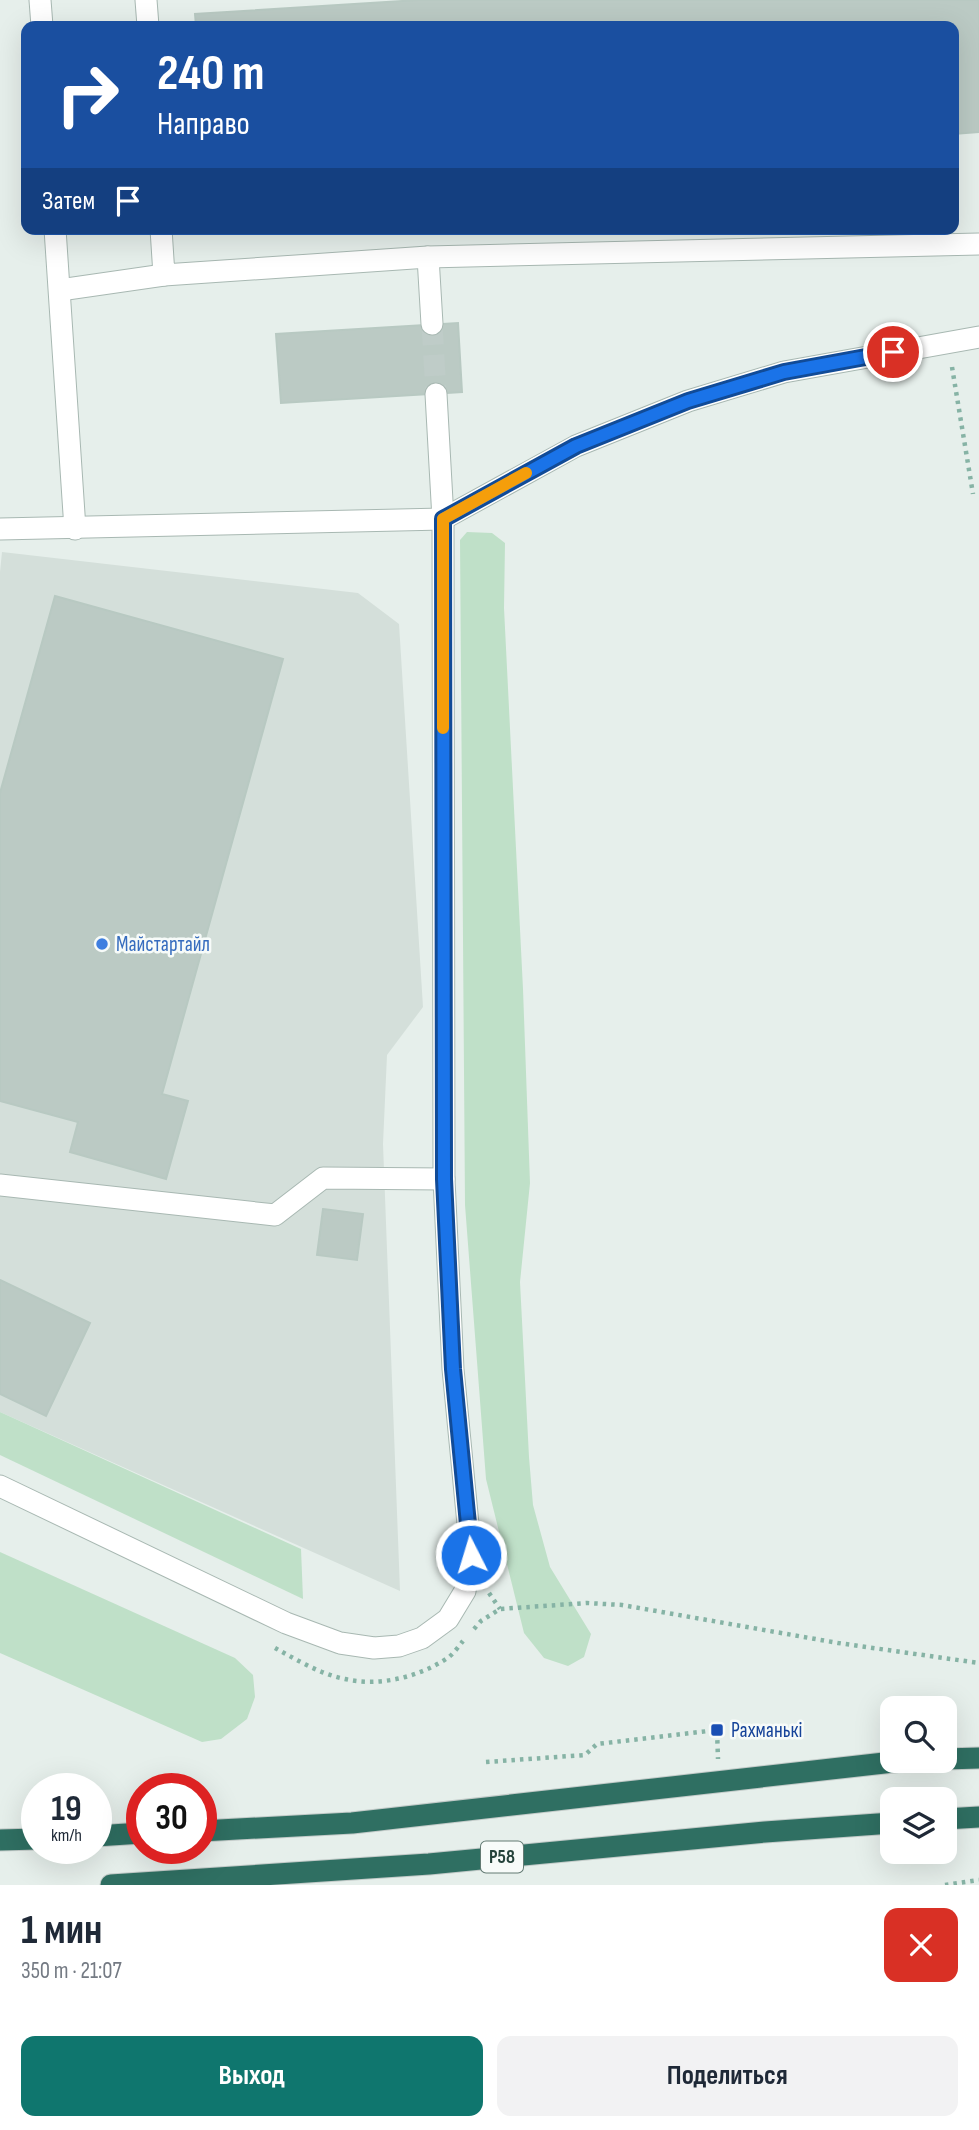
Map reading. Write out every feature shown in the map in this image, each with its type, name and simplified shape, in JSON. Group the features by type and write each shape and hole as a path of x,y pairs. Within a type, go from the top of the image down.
{"highway":[{"path":"957,1759 979,1758"},
{"path":"217,1829 352,1823 880,1764"},
{"path":"957,1818 979,1817"},
{"name":"Р58","path":"111,1885 429,1864 880,1824"},
{"path":"0,1840 21,1839"}],"street":[{"path":"40,0 42,21"},
{"path":"146,0 148,21"},
{"path":"55,235 75,529"},
{"path":"161,235 164,275"},
{"path":"60,290 164,275 428,257 979,244"},
{"path":"428,257 432,324"},
{"path":"0,529 443,519 576,446 688,401 784,372 979,337"},
{"path":"0,1486 286,1623 330,1639 374,1648 399,1646 422,1638 447,1619 465,1591 471,1555 453,1369 444,1179 443,519 436,394"},
{"path":"0,1185 275,1215 323,1178 444,1179"}],"path":[{"path":"947,342 974,494"},
{"path":"486,1762 585,1755 597,1744 717,1730 720,1782"},
{"path":"945,1885 979,1880"}],"shaded area":[{"path":"2,552 358,593 399,624 423,1007 387,1055 383,1144 400,1591 0,1412"}],"green space":[{"path":"467,532 492,533 505,543 504,608 530,1183 520,1282 529,1457 533,1505 550,1567 591,1634 584,1657 568,1666 544,1658 524,1633 486,1479 465,1205 460,540"},
{"path":"0,1412 301,1549 303,1599 0,1455"},
{"path":"0,1552 235,1658 253,1675 255,1697 247,1719 221,1739 202,1742 0,1653"}],"building":[{"path":"418,0 979,0 979,132 959,134 959,21 196,21 195,14"},
{"path":"458,323 462,392 281,403 276,334"},
{"name":"Майстартайл","path":"55,596 283,659 162,1094 188,1101 166,1179 70,1152 78,1122 0,1101 0,793"},
{"path":"323,1209 363,1214 357,1260 317,1255"},
{"path":"0,1280 90,1323 46,1416 0,1394"}],"tunnel":[{"path":"432,324 436,394"}],"slow traffic":[{"path":"443,728 443,519 526,473"}],"place":[{"name":"Майстартайл","path":"102,944"},
{"name":"Рахманькі","path":"717,1730"}],"route":[{"path":"471,1555 453,1369 444,1179 443,519 576,446 688,401 784,372 893,352"}]}
